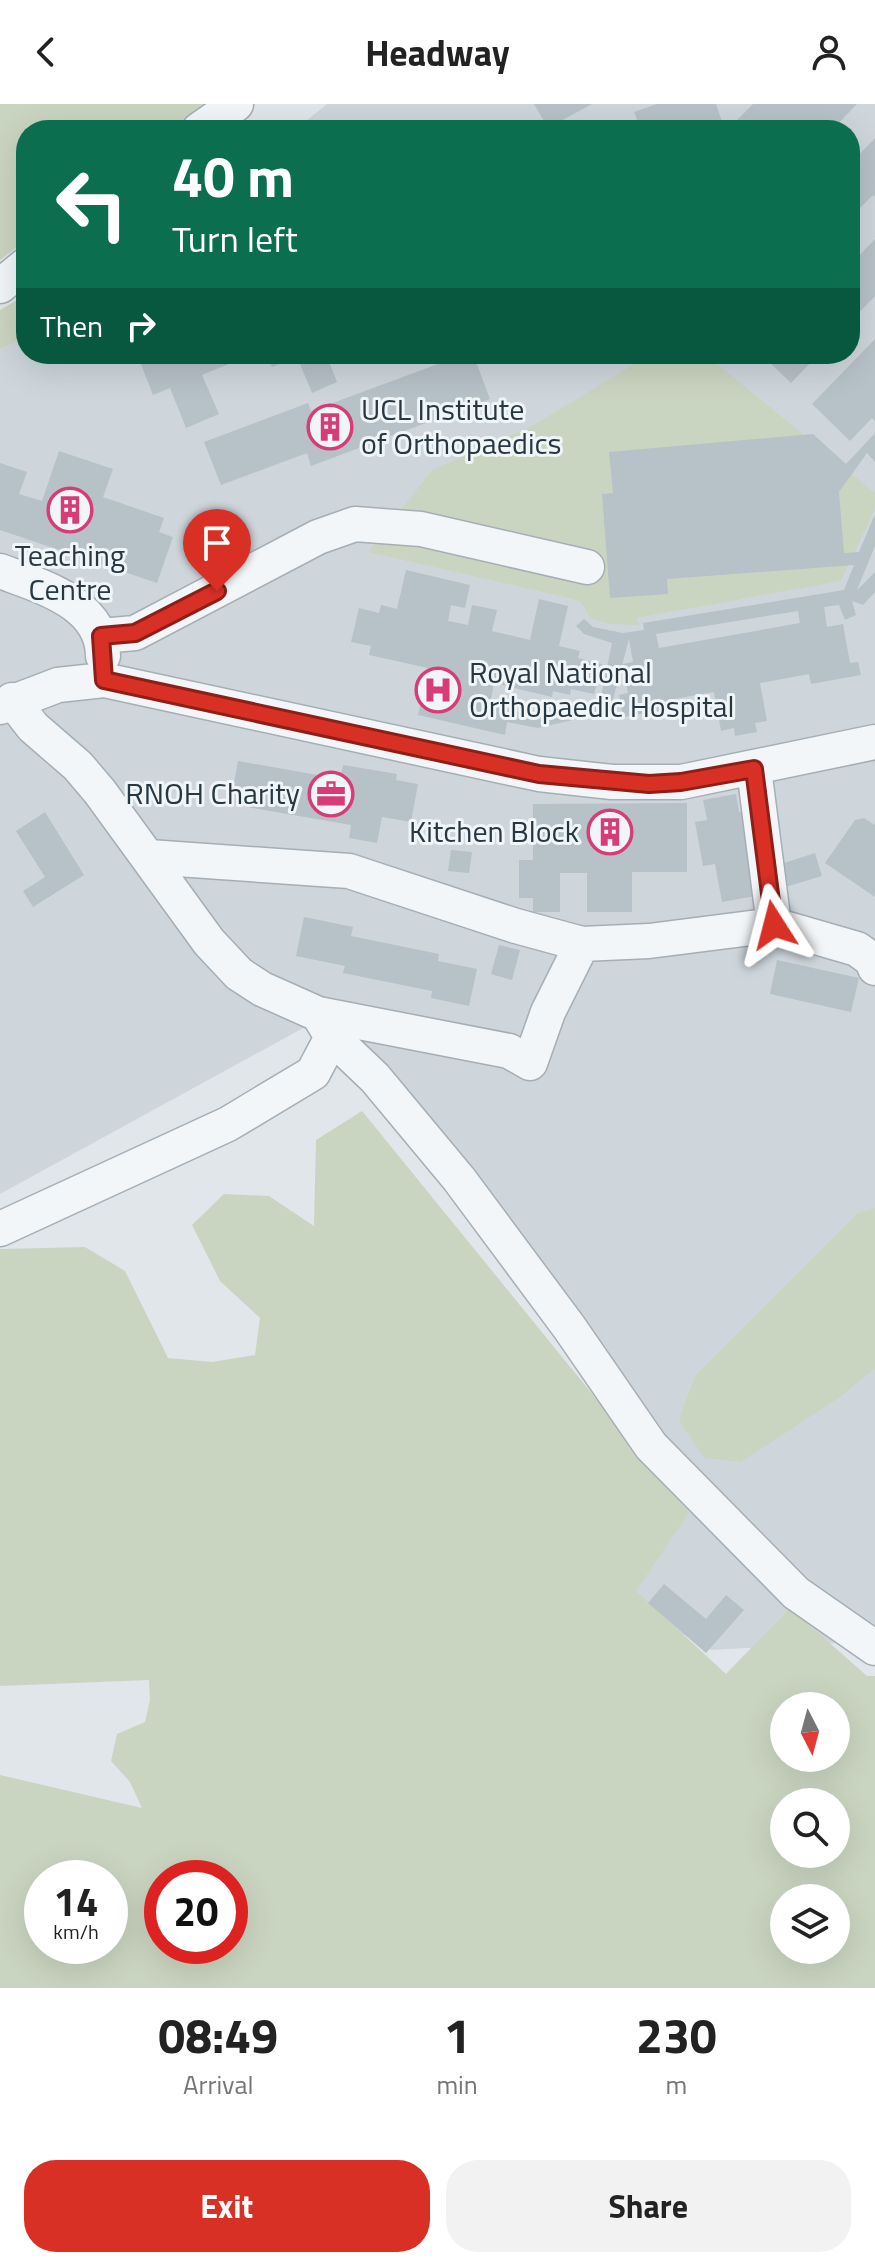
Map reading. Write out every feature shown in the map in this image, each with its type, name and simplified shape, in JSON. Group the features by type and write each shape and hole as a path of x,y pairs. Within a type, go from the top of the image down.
{"street":[{"path":"213,120 236,104"},
{"path":"0,286 16,273"},
{"path":"101,636 135,633 318,537 355,524 421,529 587,567"},
{"path":"0,571 51,591 78,606 93,621 101,636 104,680"},
{"path":"875,742 754,769 681,782 649,784 539,774 104,680 58,685 6,704 78,766 149,857 209,942 239,974 325,1026 375,1078 459,1179 569,1327 651,1446 796,1593 875,1648"},
{"path":"754,769 774,925"},
{"path":"149,857 349,871 516,926 582,944 649,941 774,925 857,949 872,960 875,968"},
{"path":"325,1026 509,1051 530,1063 548,1012 582,944"},
{"path":"0,1229 228,1124 313,1073 325,1026"}],"shaded area":[{"name":"Royal National Orthopaedic Hospital","path":"327,104 875,104 875,1641 711,1650 590,1582 650,1478 409,1093 305,1027 0,1194 0,349 16,342 16,364 860,364 860,120 307,120"}],"green space":[{"path":"0,104 208,104 186,120 16,120 16,248 0,260"},
{"path":"16,301 16,342 0,349 0,310"},
{"path":"634,364 717,364 875,493 875,509 841,581 637,618 639,625 608,624 590,618 581,602 573,599 368,552 432,470 530,427"},
{"path":"362,1111 689,1513 636,1591 726,1674 790,1608 867,1676 875,1676 875,1988 0,1988 0,1775 142,1808 130,1782 111,1761 117,1734 145,1722 150,1700 149,1680 0,1686 0,1249 85,1247 125,1271 168,1358 212,1362 255,1355 260,1318 220,1281 192,1225 224,1194 269,1196 314,1226 316,1140"},
{"path":"875,1208 875,1369 837,1399 741,1462 704,1458 679,1420 695,1376 858,1213"}],"building":[{"path":"534,104 592,104 563,120 543,120"},
{"path":"657,104 716,104 722,120 637,120 634,112"},
{"path":"753,104 857,104 842,120 737,120"},
{"path":"875,138 875,197 873,195 860,208 860,154"},
{"path":"875,239 875,296 860,312 860,255"},
{"path":"875,339 875,421 872,418 850,441 812,404 851,364 860,364 860,354"},
{"path":"141,364 229,364 202,375 219,414 186,428 170,388 153,395"},
{"path":"300,364 330,364 337,382 312,393"},
{"name":"UCL Institute of Orthopaedics","path":"438,364 477,364 490,399 311,466 307,453 221,485 204,442 308,403 311,411"},
{"path":"771,364 809,364 791,383"},
{"path":"875,433 875,462 867,453 839,492 844,553 859,552 875,514 875,546 857,590 875,572 875,592 863,605 852,601 856,615 845,620 839,605 824,607 827,627 843,624 850,663 858,662 861,675 811,684 809,674 760,683 767,721 755,723 757,732 735,736 734,728 721,731 714,692 668,700 670,709 623,717 619,695 628,693 622,665 612,703 603,713 538,728 507,722 505,735 418,715 424,689 441,693 446,672 369,655 371,646 351,642 359,608 379,613 381,605 397,609 406,570 470,585 465,608 451,605 448,621 468,625 472,605 497,610 492,631 530,640 539,599 568,606 559,646 580,651 578,658 602,664 594,694 571,689 570,695 553,691 552,697 494,683 490,704 535,716 600,701 612,643 584,634 576,626 584,619 593,627 623,633 644,630 643,623 844,590 854,565 667,579 668,594 610,598 602,494 613,493 609,452 813,434 846,464","holes":["798,611 800,623 659,648 656,634","629,639 633,662 622,664"]},
{"name":"Teaching Centre","path":"59,451 113,469 103,497 164,518 159,532 173,537 157,583 0,530 0,463 27,472 19,494 42,501"},
{"path":"238,761 340,779 343,765 397,774 396,780 418,784 411,822 382,817 377,843 349,838 351,825 230,804"},
{"path":"736,794 739,812 747,811 752,839 745,840 755,896 722,902 715,864 703,866 695,822 707,820 703,800"},
{"name":"Kitchen Block","path":"687,803 687,872 632,872 632,912 587,912 587,873 560,873 560,912 533,912 533,898 519,898 519,860 533,860 533,804"},
{"path":"45,812 84,875 33,907 23,891 45,877 16,831"},
{"path":"864,818 875,825 875,897 825,863 855,820"},
{"path":"451,850 472,852 469,873 448,871"},
{"path":"815,853 822,876 782,888 775,866"},
{"path":"304,917 353,927 351,936 439,954 438,961 477,969 469,1006 431,998 432,991 343,973 345,966 296,956"},
{"path":"499,945 520,950 512,980 491,974"},
{"path":"777,960 859,978 851,1012 770,994"},
{"path":"664,1584 706,1619 726,1595 744,1610 706,1653 648,1603"}],"place":[{"name":"UCL Institute of Orthopaedics","path":"330,427"},
{"name":"Teaching Centre","path":"70,510"},
{"name":"Royal National Orthopaedic Hospital","path":"438,690"},
{"name":"RNOH Charity","path":"331,794"},
{"name":"Kitchen Block","path":"610,832"}],"route":[{"path":"217,591 135,633 101,636 104,680 539,774 649,784 681,782 754,769 774,925"}]}
